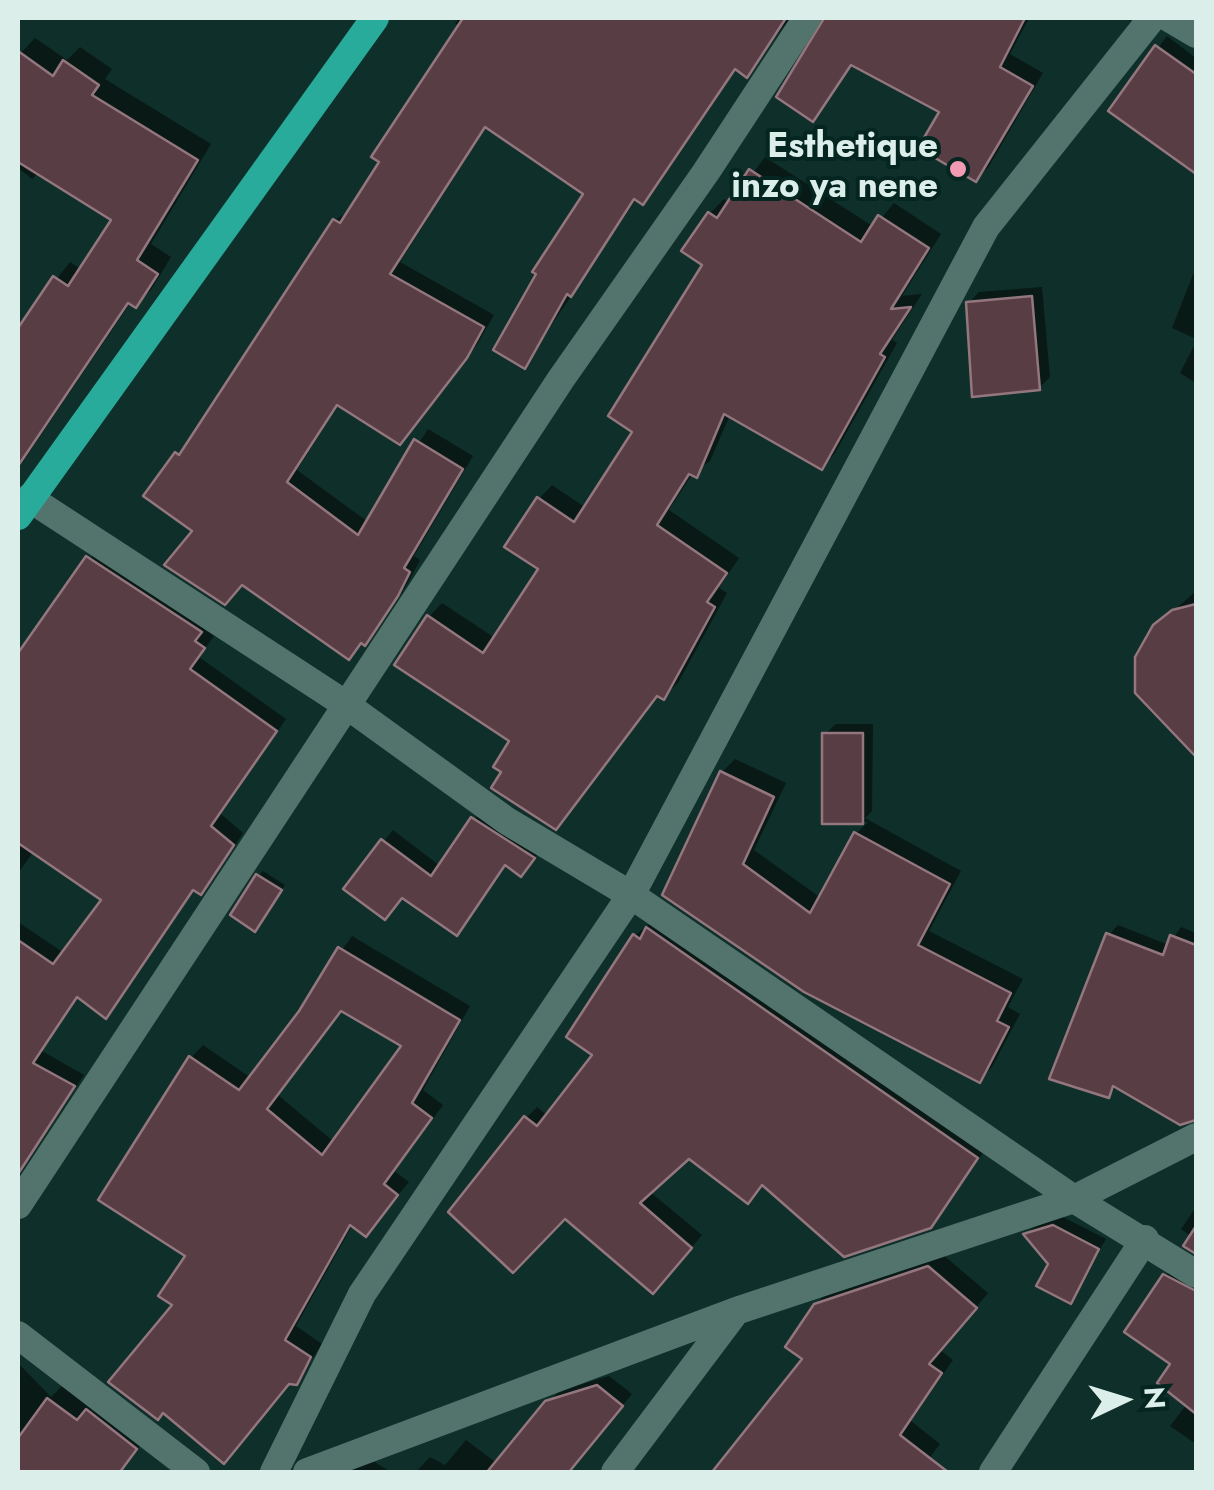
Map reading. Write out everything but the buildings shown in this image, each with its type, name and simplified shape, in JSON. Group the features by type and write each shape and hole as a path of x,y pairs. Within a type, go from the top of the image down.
{"highway":[{"path":"23,507 375,18"}],"street":[{"path":"18,1205 345,704 807,18"},
{"path":"274,1472 362,1294 631,895 986,227 1152,18"},
{"path":"1169,18 1196,34"},
{"path":"23,507 345,704 507,821 631,895 1074,1198 1196,1274"},
{"path":"307,1472 736,1312 1074,1198 1196,1137"},
{"path":"993,1472 1145,1239"},
{"path":"615,1472 736,1312"},
{"path":"18,1335 196,1472"}],"place":[{"name":"Esthetique inzo ya nene","path":"958,169"}]}
